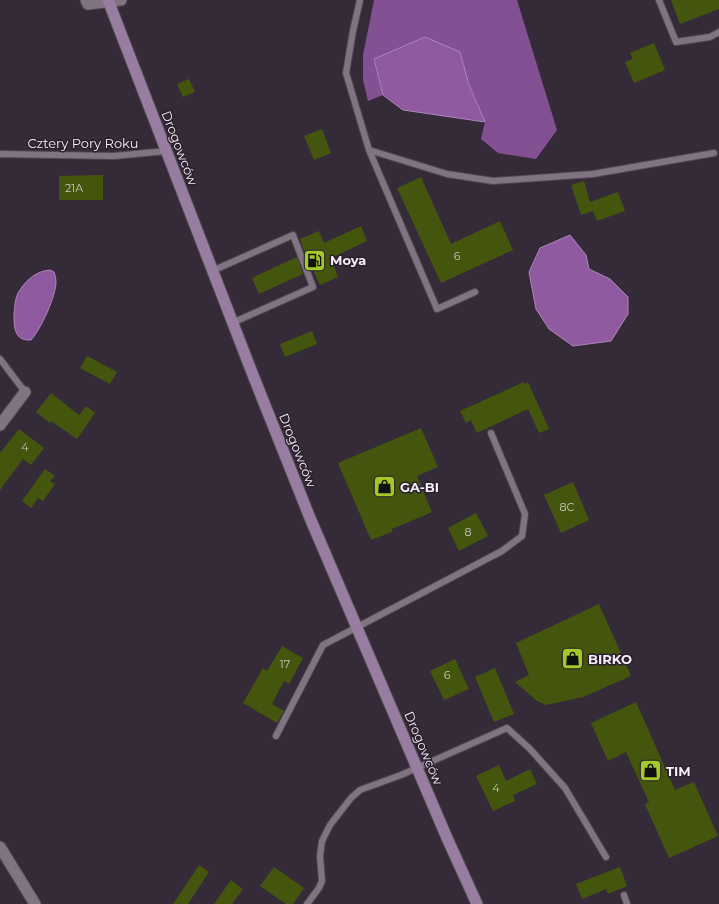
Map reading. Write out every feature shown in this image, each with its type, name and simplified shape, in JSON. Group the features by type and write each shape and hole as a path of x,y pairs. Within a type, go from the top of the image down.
{"main road":[{"name":"Drogowców","path":"108,1 232,323 310,518 447,838 477,904"}],"street":[{"path":"86,0 88,4 121,0"},
{"path":"0,425 25,392"},
{"path":"0,847 35,904"}],"lane":[{"path":"360,0 353,30 346,73 369,150 437,309 475,292"},
{"path":"659,0 676,42 710,36 719,32"},
{"path":"369,150 447,174 493,181 593,174 714,153"},
{"name":"Cztery Pory Roku","path":"0,154 114,156 166,151"},
{"path":"212,271 293,235 313,287 232,323"},
{"path":"0,359 25,392"},
{"path":"276,736 324,645 502,551 522,536 524,514 491,433"},
{"path":"307,904 319,888 322,881 320,856 322,841 330,825 351,798 360,790 401,775 507,728 530,750 565,788 606,858"},
{"path":"624,895 628,904"}],"shaded area":[{"path":"374,0 517,0 557,130 536,159 498,153 481,139 485,122 469,85 460,52 374,59 383,95 368,101 363,80 363,55"},
{"path":"425,37 460,52 469,85 485,122 403,110 383,95 374,59"},
{"path":"570,235 586,255 589,269 610,279 628,297 628,314 611,341 573,346 549,329 536,309 529,272 540,248"},
{"path":"50,270 54,272 56,282 54,295 35,335 31,340 25,340 18,336 14,324 14,314 18,292 33,276"}],"building":[{"path":"671,0 719,0 719,9 680,24"},
{"path":"654,43 665,70 634,83 625,62 633,59 630,53"},
{"path":"189,79 195,92 183,97 177,84"},
{"path":"322,129 331,153 314,160 304,136"},
{"path":"103,175 103,200 59,200 59,176"},
{"path":"421,177 451,244 500,221 513,250 441,283 397,188"},
{"path":"584,181 590,202 618,192 625,211 597,221 593,211 581,215 571,185"},
{"path":"361,226 367,241 331,258 338,277 320,285 313,270 311,270 300,239 319,231 324,243"},
{"path":"297,257 303,274 259,294 252,278"},
{"path":"312,331 317,344 285,357 280,344"},
{"path":"87,356 117,372 110,384 80,368"},
{"path":"524,382 525,384 528,382 549,429 539,433 528,409 477,433 471,420 466,423 460,411"},
{"path":"51,393 79,415 86,406 95,413 77,439 51,421 50,423 36,412"},
{"name":"GA-BI","path":"421,428 438,467 417,476 432,512 392,529 392,532 371,540 338,463"},
{"path":"19,429 44,448 31,465 23,459 0,490 0,453"},
{"path":"45,469 55,476 50,481 55,484 43,501 38,498 31,508 22,501"},
{"path":"573,482 589,520 561,533 544,495"},
{"path":"476,513 488,536 459,551 448,528"},
{"name":"BIRKO","path":"599,604 631,676 583,697 546,705 537,701 515,682 529,675 516,643"},
{"path":"282,646 303,658 289,684 284,681 272,704 284,711 277,723 243,703 263,668 267,671"},
{"path":"455,659 469,689 444,700 430,671"},
{"path":"495,668 514,714 494,722 475,677"},
{"name":"TIM","path":"636,702 675,790 694,782 718,836 669,858 645,804 649,802 626,752 608,761 591,723"},
{"path":"499,765 506,781 530,769 537,784 513,795 515,801 493,811 476,776"},
{"path":"199,865 209,872 188,904 173,904"},
{"path":"274,867 304,888 293,904 286,904 260,886"},
{"path":"620,867 627,886 608,894 606,889 582,899 576,884"},
{"path":"231,880 243,889 232,904 214,904"}],"place":[{"name":"Moya","path":"314,260"},
{"name":"GA-BI","path":"385,487"},
{"name":"BIRKO","path":"573,659"},
{"name":"TIM","path":"651,771"}]}
